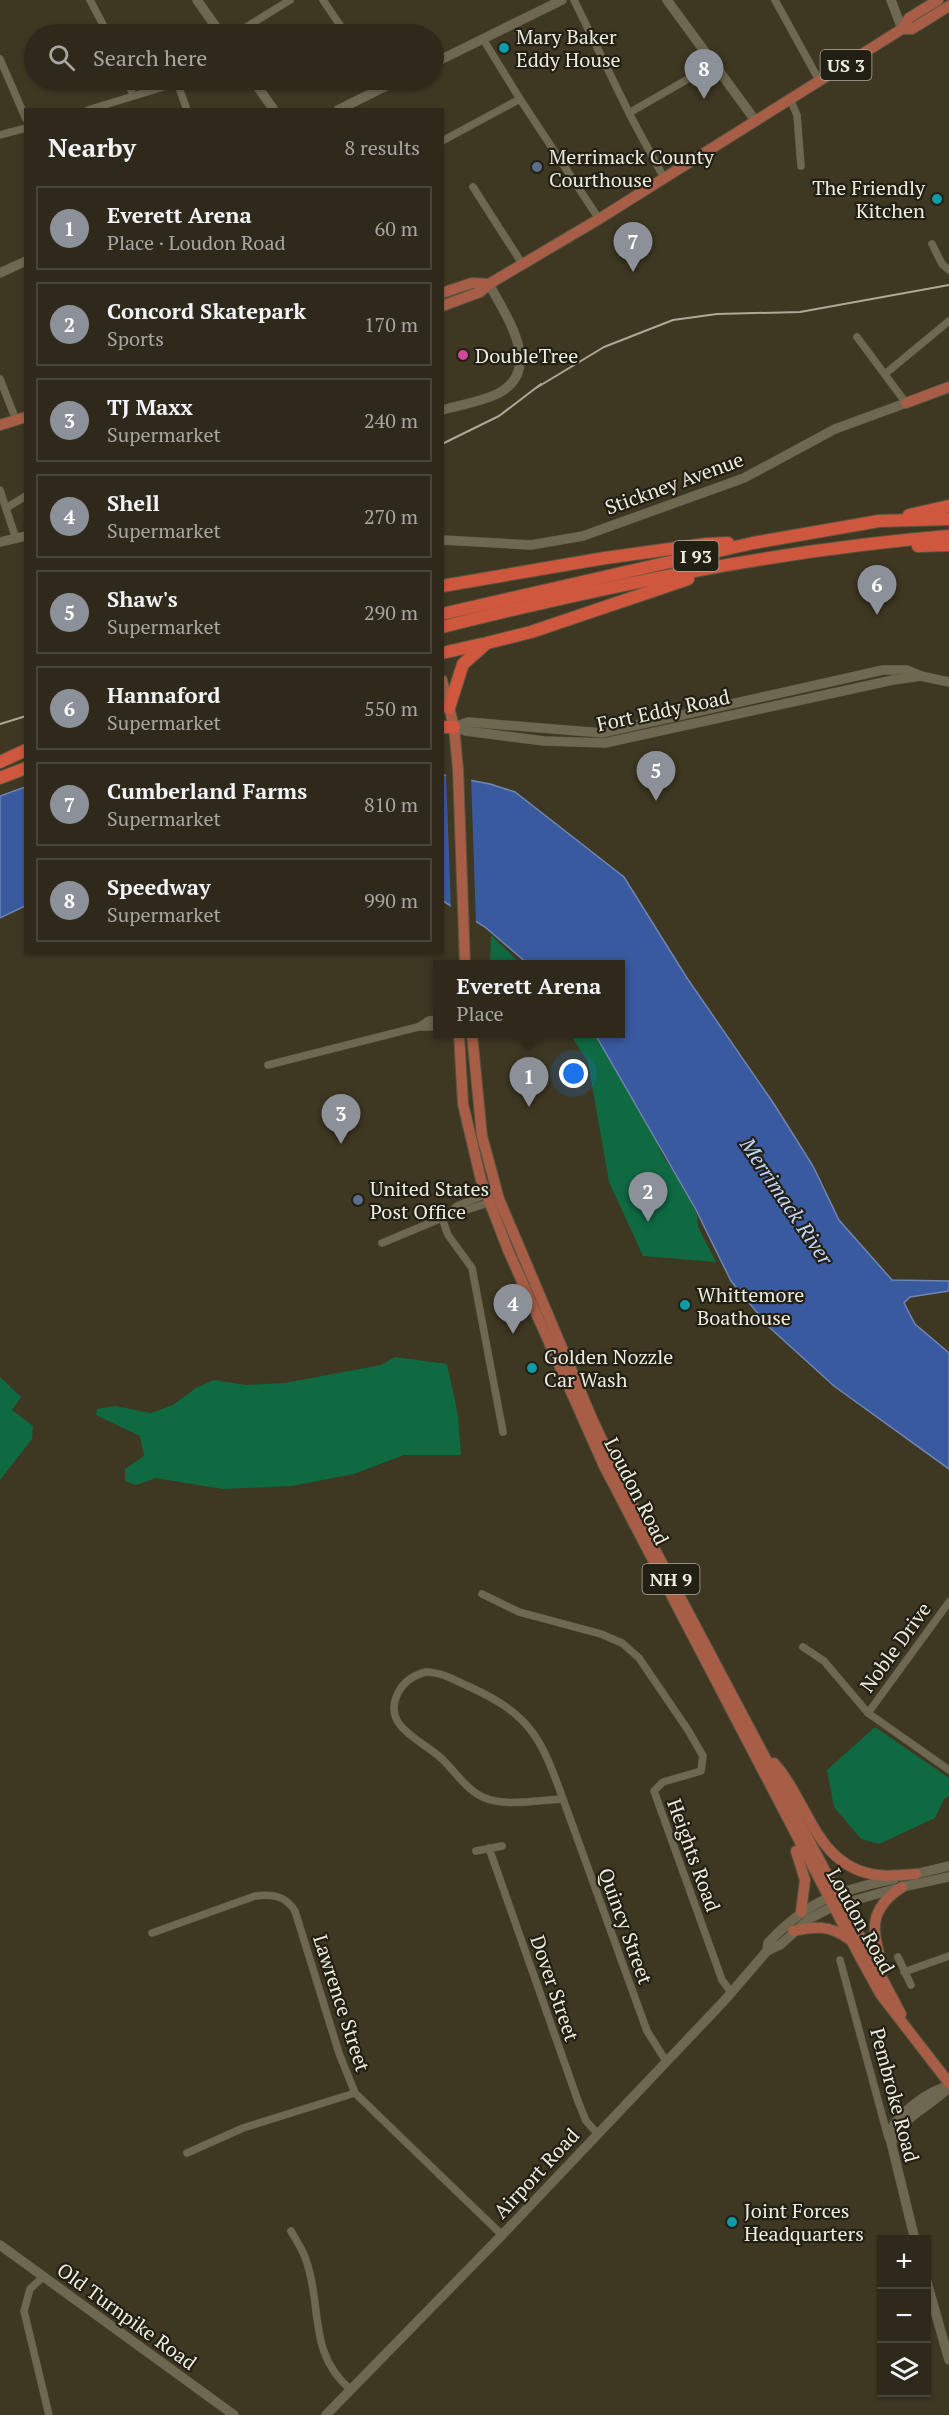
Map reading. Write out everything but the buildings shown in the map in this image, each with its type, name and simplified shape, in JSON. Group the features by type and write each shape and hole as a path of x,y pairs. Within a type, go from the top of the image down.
{"highway":[{"path":"879,521 949,506"},
{"name":"I 93","path":"445,620 753,543 879,521 949,519"},
{"name":"I 93","path":"445,620 777,555 875,542 949,536"},
{"path":"875,542 908,546 949,545"},
{"path":"444,586 605,558 706,544 753,543"},
{"path":"444,653 531,632 634,595 777,555"},
{"path":"449,708 463,664 486,644"},
{"path":"0,762 24,751"},
{"path":"0,778 24,769"}],"main road":[{"name":"US 3","path":"444,305 480,292 489,284 599,219 755,120 820,82 902,29 909,18 938,0"},
{"name":"US 3","path":"902,29 912,28 949,6"},
{"name":"US 3","path":"444,292 472,283 489,284"},
{"path":"906,403 949,387"},
{"path":"0,425 21,418"},
{"path":"444,688 449,708 448,727 458,770 465,960"},
{"name":"Loudon Road","path":"459,1038 463,1104 469,1136 567,1386 604,1466 766,1779 888,1984 909,2030"},
{"name":"Loudon Road","path":"472,1038 482,1136 493,1196 613,1464 643,1527 763,1752 836,1900 851,1941 881,1995 949,2086"},
{"path":"763,1752 784,1775 813,1827 837,1858 852,1868 873,1874 916,1874"},
{"path":"766,1779 772,1803 802,1868 804,1891 801,1912"},
{"path":"888,1984 875,1941 875,1920 884,1900 902,1887"},
{"path":"794,1931 818,1926 836,1930 851,1941"}],"street":[{"path":"90,0 103,24"},
{"path":"197,0 214,24"},
{"path":"251,24 290,0"},
{"path":"323,0 339,24"},
{"path":"444,58 562,0"},
{"path":"574,0 664,178"},
{"path":"667,0 755,120"},
{"path":"775,0 820,82"},
{"path":"891,0 902,29"},
{"path":"483,39 519,99 599,219"},
{"path":"0,59 24,114"},
{"path":"629,112 714,64"},
{"path":"131,90 133,95"},
{"path":"99,108 150,90"},
{"path":"180,90 186,108"},
{"path":"260,90 273,108"},
{"path":"344,108 370,90"},
{"path":"444,140 519,99"},
{"path":"790,99 797,115 801,166"},
{"path":"0,135 24,129"},
{"path":"473,187 523,265"},
{"path":"932,244 942,264 949,270"},
{"path":"0,273 24,262"},
{"path":"444,409 496,394 508,386 517,373 521,359 520,344 489,284"},
{"path":"885,374 949,321"},
{"path":"857,337 906,403"},
{"path":"0,379 21,418"},
{"name":"Stickney Avenue","path":"444,540 531,545 583,536 744,478 835,429 906,403"},
{"path":"0,490 6,508 21,537 0,542"},
{"path":"6,508 24,497"},
{"name":"Fort Eddy Road","path":"448,727 544,741 605,743 778,704 921,676 949,682"},
{"path":"418,1027 433,1019"},
{"path":"268,1065 418,1027 433,1027"},
{"path":"382,1243 443,1218 457,1206 493,1196"},
{"path":"443,1218 448,1235 472,1268 503,1431"},
{"name":"Heights Road","path":"482,1594 519,1612 591,1631 622,1643 639,1658 688,1730 703,1756 701,1771 663,1782 654,1791 722,1980 731,1992"},
{"name":"Noble Drive","path":"868,1713 949,1602"},
{"path":"803,1647 824,1661 868,1713 949,1770"},
{"name":"Quincy Street","path":"563,1799 500,1802 484,1798 472,1790 440,1756 406,1734 399,1725 394,1708 402,1686 421,1673 438,1673 507,1706 526,1722 542,1744 563,1799 646,2031 666,2061"},
{"path":"476,1851 502,1846"},
{"name":"Dover Street","path":"489,1848 578,2101 586,2121 598,2134"},
{"path":"836,1900 916,1874 949,1866"},
{"path":"836,1900 949,1877"},
{"name":"Lawrence Street","path":"152,1933 255,1896 270,1894 285,1899 295,1911 339,2053 355,2093 502,2235"},
{"name":"Airport Road","path":"767,1951 768,1943 801,1912 836,1900"},
{"name":"Airport Road","path":"326,2415 598,2134 767,1951 780,1945 794,1931 836,1900"},
{"path":"904,1971 949,1956"},
{"path":"898,1958 911,1985"},
{"name":"Pembroke Road","path":"840,1960 914,2235"},
{"path":"891,2148 900,2127 942,2096 949,2086"},
{"path":"187,2153 243,2128 355,2093"},
{"path":"291,2231 306,2260 323,2352 333,2372 351,2390"},
{"name":"Old Turnpike Road","path":"0,2246 234,2415"},
{"path":"44,2276 26,2296 24,2311 25,2327 49,2415"},
{"path":"930,2289 949,2360"}],"green space":[{"path":"491,935 517,960 490,960"},
{"path":"573,1038 597,1038 614,1059 655,1135 661,1153 683,1186 697,1215 698,1227 716,1262 643,1256 609,1182 588,1062"},
{"path":"395,1357 447,1364 458,1415 461,1455 404,1455 354,1474 292,1486 223,1489 156,1478 136,1485 125,1481 125,1469 144,1456 140,1436 96,1415 97,1409 115,1406 151,1413 173,1405 196,1388 214,1380 246,1385 285,1383 381,1365"},
{"path":"0,1377 21,1397 12,1410 33,1426 32,1439 0,1480"},
{"path":"875,1727 949,1778 949,1796 944,1799 935,1818 879,1844 861,1839 834,1807 827,1770"}],"water":[{"name":"Merrimack River","path":"444,775 490,784 515,792 624,877 687,978 774,1104 813,1166 839,1220 892,1280 949,1281 949,1291 910,1297 904,1303 915,1324 949,1353 949,1469 834,1386 769,1327 731,1281 695,1208 597,1038 625,1038 625,960 523,960 485,927 444,902"},
{"path":"24,787 24,906 0,918 0,796"}],"pier":[{"path":"446,773 471,776 476,925 451,910"}],"railway":[{"path":"536,388 604,347 673,320 717,314 800,312 949,285"},
{"path":"444,443 499,416 541,384"},
{"path":"0,724 24,717"}],"place":[{"name":"Mary Baker Eddy House","path":"504,48"},
{"name":"Speedway","path":"704,99"},
{"name":"Merrimack County Courthouse","path":"537,167"},
{"name":"The Friendly Kitchen","path":"937,199"},
{"name":"Cumberland Farms","path":"633,272"},
{"name":"DoubleTree","path":"463,355"},
{"name":"Hannaford","path":"877,615"},
{"name":"Shaw's","path":"656,801"},
{"name":"Everett Arena","path":"529,1107"},
{"name":"TJ Maxx","path":"341,1144"},
{"name":"United States Post Office","path":"358,1200"},
{"name":"Concord Skatepark","path":"648,1222"},
{"name":"Whittemore Boathouse","path":"685,1305"},
{"name":"Shell","path":"513,1334"},
{"name":"Golden Nozzle Car Wash","path":"532,1368"},
{"name":"Joint Forces Headquarters","path":"732,2222"}]}
